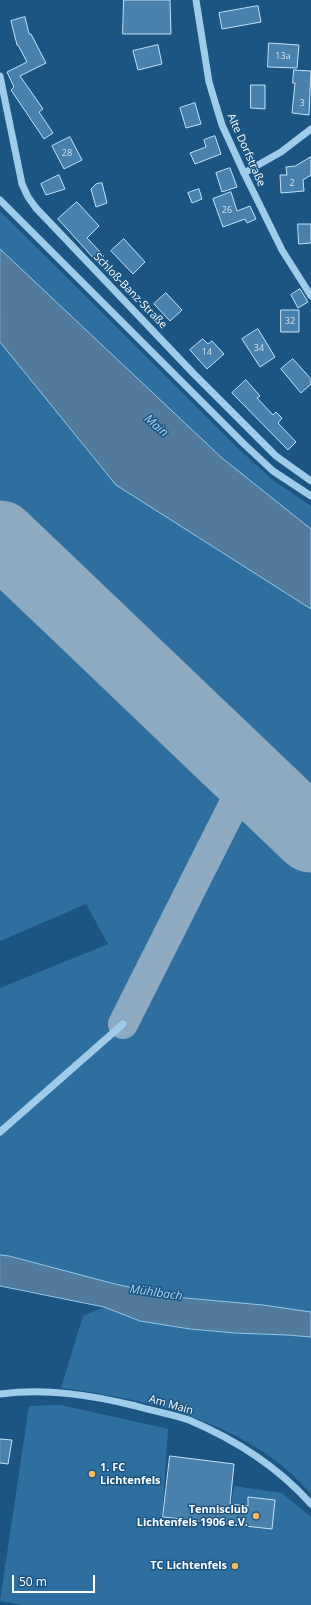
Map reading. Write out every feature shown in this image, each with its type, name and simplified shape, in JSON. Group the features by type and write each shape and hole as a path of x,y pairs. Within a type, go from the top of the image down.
{"street":[{"name":"Alte Dorfstraße","path":"196,0 209,82 215,104 244,173 282,250 311,296"},
{"name":"Schloß-Banz-Straße","path":"0,76 22,184 28,197 36,208 193,373 276,456 311,481"},
{"path":"244,173 281,152 311,129"},
{"path":"0,200 244,444 273,471 311,496"},
{"path":"0,1132 123,1024"},
{"name":"Am Main","path":"0,1394 41,1391 103,1398 187,1420 222,1436 251,1452 282,1477 311,1504"}],"shaded area":[{"path":"0,211 242,452 274,481 311,506 311,529 222,458 0,249"},
{"path":"0,342 117,485 311,609 311,1312 154,1294 29,1261 0,1255 0,988 108,944 86,904 0,941"},
{"path":"104,1307 140,1321 190,1329 311,1337 311,1494 287,1470 259,1449 229,1432 196,1418 129,1399 61,1388 83,1316"},
{"name":"1. FC Lichtenfels","path":"61,1405 168,1429 162,1519 228,1527 234,1486 282,1493 311,1517 311,1605 23,1605 0,1601 29,1406"}],"water":[{"name":"Main","path":"0,249 222,458 311,529 311,609 116,485 0,342"},
{"path":"0,1255 9,1256 115,1284 174,1297 263,1305 311,1312 311,1337 190,1329 140,1321 104,1307 0,1286"}],"building":[{"path":"124,0 170,0 171,34 123,34"},
{"path":"258,6 261,22 222,29 219,13"},
{"path":"25,17 29,34 31,34 46,63 20,76 43,109 39,112 53,133 44,139 11,90 14,87 7,72 27,62 17,45 11,21"},
{"path":"269,43 299,45 297,68 268,67"},
{"path":"158,45 162,64 138,70 133,51"},
{"path":"294,70 311,71 309,115 292,113 295,83 293,83"},
{"path":"251,85 265,85 265,109 251,108"},
{"path":"195,103 201,124 186,128 180,108"},
{"path":"215,136 221,154 195,164 190,153 206,147 204,140"},
{"path":"70,137 82,160 64,169 52,146"},
{"path":"311,157 311,175 303,180 304,191 281,193 280,175 287,175 286,167 295,166"},
{"path":"230,168 237,187 222,192 216,173"},
{"path":"59,175 65,189 46,195 41,184"},
{"path":"102,183 107,203 96,207 91,189 96,184"},
{"path":"199,189 202,199 192,203 188,193"},
{"path":"231,192 237,211 250,206 256,219 247,223 245,219 223,227 213,199"},
{"path":"77,202 99,226 87,238 104,256 97,262 58,219"},
{"path":"298,224 311,224 311,243 299,244"},
{"path":"124,239 145,262 133,274 111,251"},
{"path":"300,289 308,302 298,308 291,295"},
{"path":"166,293 182,310 170,321 154,304"},
{"path":"281,310 299,310 299,332 281,332"},
{"path":"258,329 275,357 260,367 242,339"},
{"path":"203,339 208,344 212,341 224,354 207,369 190,350"},
{"path":"293,359 311,379 311,384 301,393 281,369"},
{"path":"246,380 260,396 257,398 273,415 276,412 282,418 278,423 296,442 288,450 232,393"},
{"path":"0,1439 12,1440 8,1464 0,1463"},
{"path":"170,1456 234,1464 230,1504 248,1506 248,1497 275,1500 272,1529 163,1517"}],"taxiway":[{"path":"123,1024 249,774"}],"runway":[{"path":"0,538 311,835"}],"place":[{"name":"1. FC Lichtenfels","path":"92,1474"},
{"name":"Tennisclub Lichtenfels 1906 e.V.","path":"256,1516"},
{"name":"TC Lichtenfels","path":"235,1566"}],"water label":[{"name":"Mühlbach","path":"156,1293"}]}
